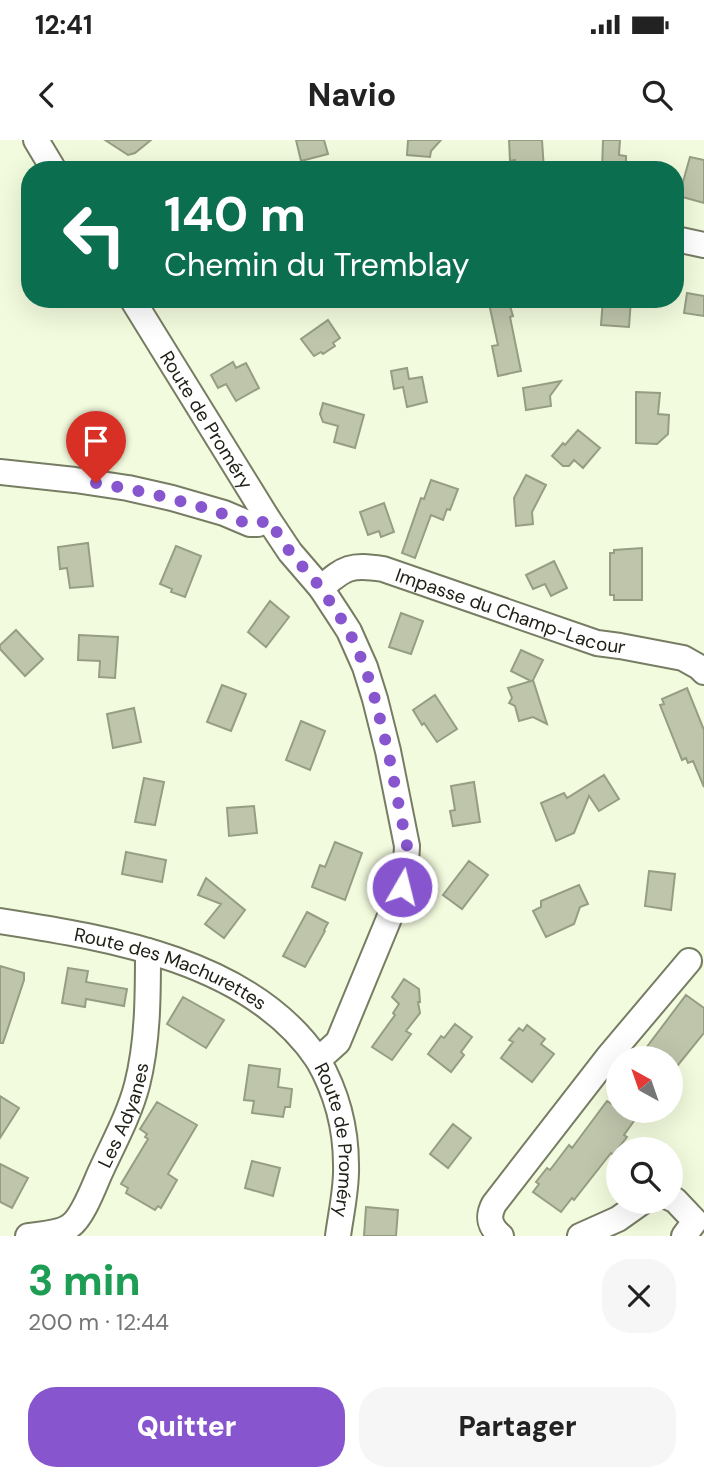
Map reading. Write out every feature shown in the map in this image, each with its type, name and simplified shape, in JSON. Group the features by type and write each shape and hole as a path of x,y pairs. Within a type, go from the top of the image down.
{"street":[{"path":"36,140 49,161"},
{"path":"684,241 704,245"},
{"name":"Route de Proméry","path":"138,308 268,519 290,552 321,588 349,631 365,667 388,751 407,851 407,865 402,887 338,1042 318,1060 338,1103 345,1142 346,1167 338,1236"},
{"path":"0,472 128,488 224,513 250,524 258,524 268,519"},
{"name":"Impasse du Champ-Lacour","path":"321,588 337,574 356,566 383,569 597,643 683,658 704,672"},
{"name":"Route des Machurettes","path":"0,921 105,940 200,969 265,1004 294,1029 318,1060"},
{"name":"Les Adyanes","path":"28,1236 68,1228 73,1223 91,1192 131,1103 144,1047 148,951"},
{"path":"501,1236 490,1221 494,1204 608,1057 688,961"},
{"path":"683,1208 695,1221 684,1236"},
{"path":"580,1236 625,1214"}],"building":[{"path":"105,140 151,140 135,153 128,155"},
{"path":"296,140 324,140 328,154 301,161"},
{"path":"408,140 441,140 431,151 430,157 407,155"},
{"path":"509,140 542,140 543,161 510,161"},
{"path":"603,140 620,140 619,155 626,156 626,161 602,161"},
{"path":"690,157 704,160 704,203 684,197 684,178"},
{"path":"687,293 704,296 704,316 684,313"},
{"path":"490,308 511,308 521,371 498,376 492,346 498,345"},
{"path":"602,308 630,308 629,327 601,325"},
{"path":"328,320 340,338 333,343 335,346 314,356 301,339"},
{"path":"233,362 236,368 246,363 259,388 236,401 226,384 218,388 211,375"},
{"path":"407,368 409,379 422,377 427,402 407,407 403,387 394,389 391,371"},
{"path":"561,381 550,396 551,406 526,410 523,388"},
{"path":"636,392 660,393 658,414 669,415 668,434 657,444 636,443"},
{"path":"323,403 364,415 355,448 334,442 338,426 323,422 320,414"},
{"path":"578,430 600,448 583,468 574,460 569,466 563,466 552,456"},
{"path":"526,475 546,485 532,512 533,524 516,526 514,498"},
{"path":"431,480 458,489 443,520 431,515 415,558 402,553 421,498 424,499"},
{"path":"384,503 394,532 381,537 379,531 368,535 360,512"},
{"path":"88,543 93,586 70,588 67,568 60,569 58,547"},
{"path":"176,546 201,556 185,597 160,584"},
{"path":"642,548 642,600 614,600 614,595 610,595 610,553 614,553 614,550"},
{"path":"554,561 567,588 551,596 545,584 533,589 526,575"},
{"path":"270,601 289,617 266,647 248,632"},
{"path":"401,613 423,621 411,654 389,647"},
{"path":"16,630 43,659 25,676 0,649 0,645"},
{"path":"79,635 118,637 115,678 99,677 100,661 78,660"},
{"path":"521,650 543,660 533,680 547,724 533,717 519,721 515,706 509,703 512,698 508,688 531,681 511,671"},
{"path":"222,685 246,694 231,731 207,722"},
{"path":"687,688 704,730 704,787 693,761 688,763 686,758 682,760 660,705 664,704 662,699"},
{"path":"435,695 457,729 437,742 413,710"},
{"path":"134,708 141,742 113,748 107,714"},
{"path":"301,721 325,731 310,770 286,760"},
{"path":"604,775 619,799 599,811 589,796 574,833 556,841 541,803 564,793 567,798"},
{"path":"144,778 164,782 155,825 135,822"},
{"path":"474,782 480,822 453,826 450,811 455,810 451,786"},
{"path":"254,806 257,833 229,836 227,808"},
{"path":"335,842 362,853 345,900 312,887 320,865 325,867"},
{"path":"126,852 166,860 162,882 122,874"},
{"path":"469,861 488,875 462,909 443,895"},
{"path":"649,871 675,874 671,910 645,906"},
{"path":"206,878 245,910 224,938 205,924 221,904 198,895"},
{"path":"579,885 588,904 580,907 574,924 546,937 533,911 541,907 541,901"},
{"path":"307,912 328,923 305,967 283,956"},
{"path":"0,966 24,973 3,1043 0,1043"},
{"path":"68,968 88,971 86,982 127,989 124,1006 86,999 85,1007 62,1003"},
{"path":"404,979 419,989 420,1013 406,1031 411,1034 392,1060 372,1047 395,1015 393,1013 399,1004 392,997"},
{"path":"686,995 704,1008 704,1033 683,1059 683,1046 648,1046"},
{"path":"183,997 224,1020 206,1048 167,1024"},
{"path":"455,1024 472,1037 461,1052 464,1055 451,1072 428,1054 441,1036 444,1038"},
{"path":"527,1025 545,1039 541,1044 554,1054 532,1082 501,1058 513,1042 509,1040 519,1028 523,1031"},
{"path":"249,1065 280,1069 278,1087 292,1089 290,1107 285,1107 283,1117 252,1113 254,1101 244,1100"},
{"path":"0,1096 19,1108 0,1138"},
{"path":"157,1102 197,1125 168,1174 177,1180 161,1208 158,1206 155,1210 126,1193 128,1188 121,1184 148,1139 145,1137 147,1134 140,1129"},
{"path":"606,1102 606,1124 632,1124 624,1135 627,1137 606,1137 606,1159 561,1212 533,1192 539,1184 536,1182 547,1168 550,1170 569,1145 572,1148"},
{"path":"453,1124 471,1138 448,1168 430,1154"},
{"path":"252,1161 280,1168 273,1196 245,1188"},
{"path":"0,1164 28,1178 12,1208 0,1202"},
{"path":"366,1207 398,1210 396,1236 364,1236"}],"route":[{"path":"96,483 172,498 224,513 250,524 256,525 268,519 290,552 321,588 349,631 375,699 407,846 407,865 402,887"}]}
